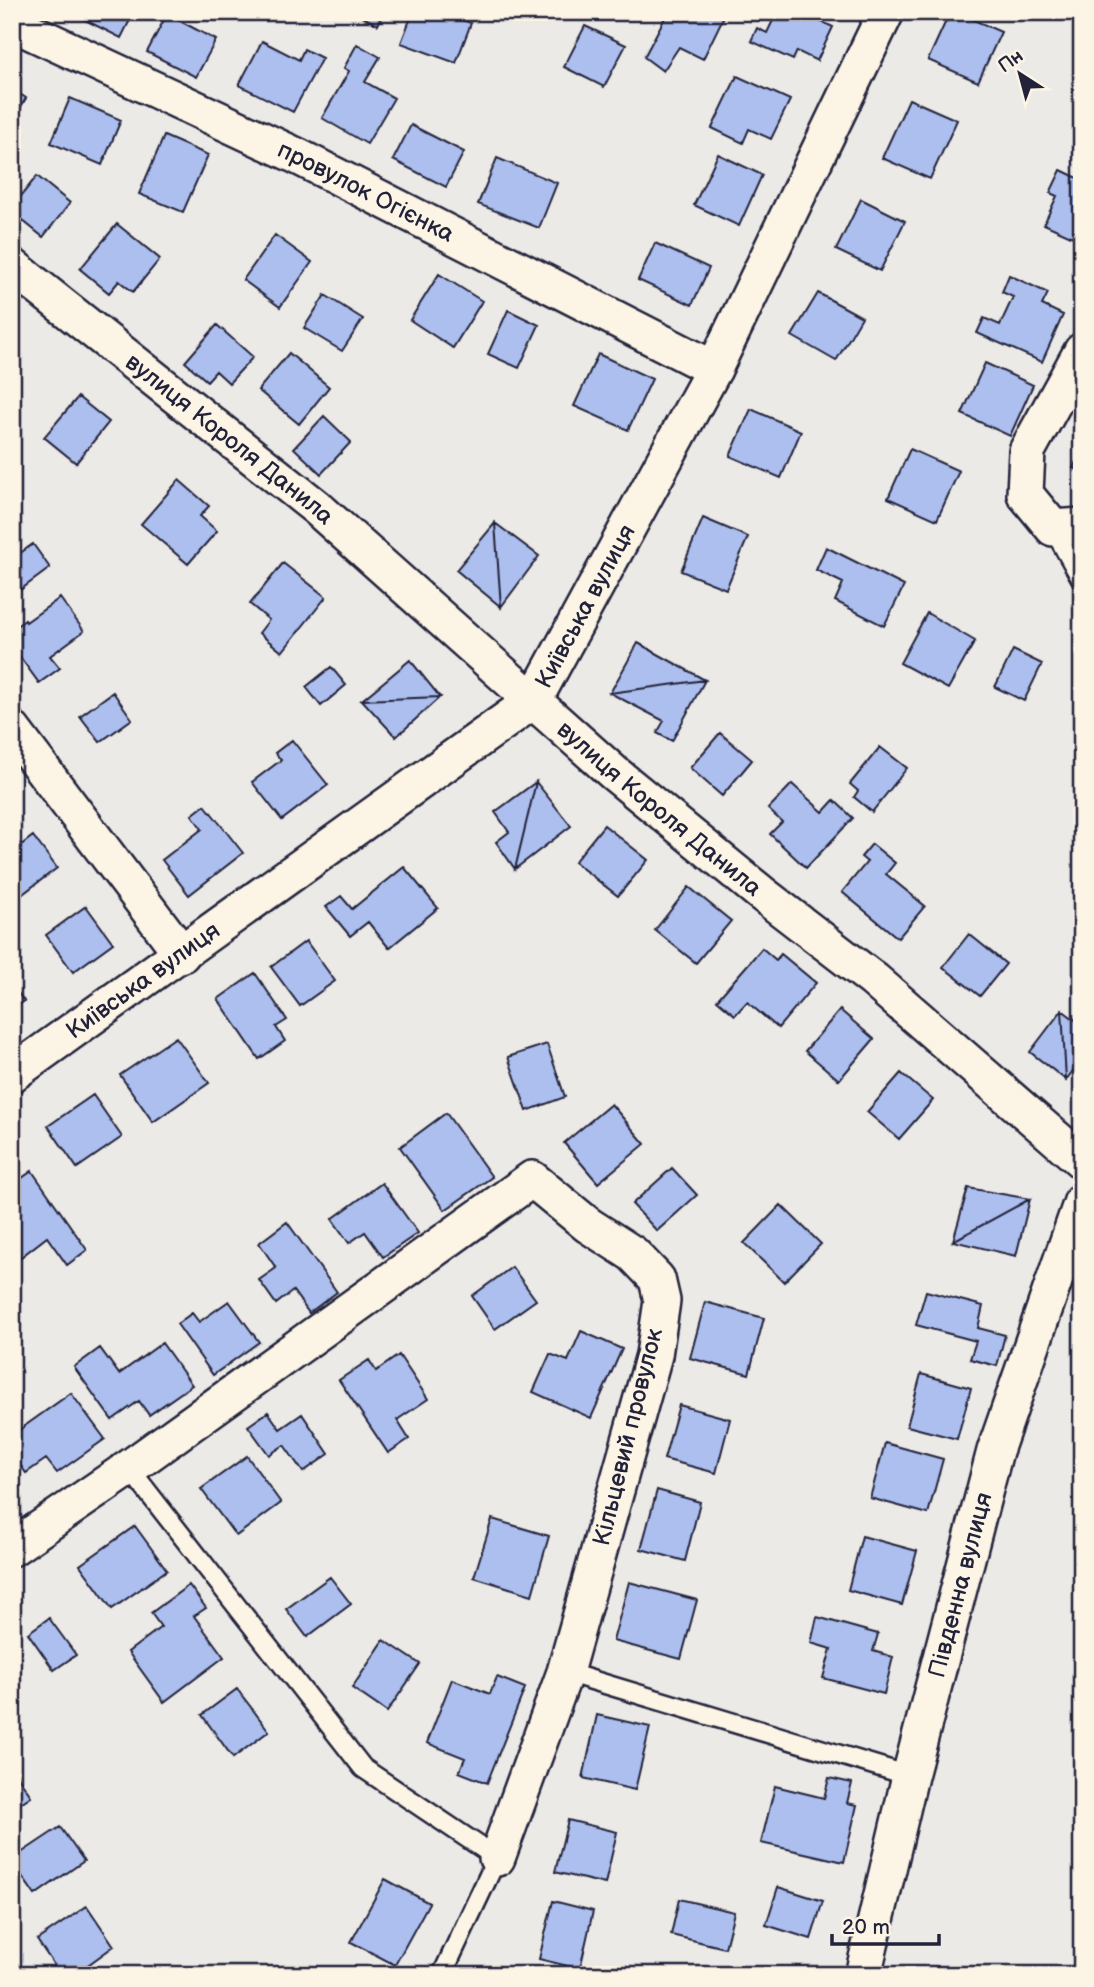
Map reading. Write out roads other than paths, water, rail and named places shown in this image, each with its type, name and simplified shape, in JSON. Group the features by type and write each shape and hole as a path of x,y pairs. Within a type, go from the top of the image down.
{"street":[{"name":"Київська вулиця","path":"12,1074 534,700 714,369 886,12"},
{"name":"провулок Огієнка","path":"12,23 297,156 714,369"},
{"name":"вулиця Короля Данила","path":"12,266 316,507 614,773 701,845 874,980 1082,1161"},
{"path":"1067,527 1026,494 1027,452 1082,351"},
{"path":"12,729 182,954"},
{"name":"Кільцевий провулок","path":"12,1548 129,1468 532,1180 588,1225 633,1254 657,1279 662,1301 654,1354 565,1672 496,1858"},
{"name":"Південна вулиця","path":"863,1975 910,1776 995,1451 1082,1201"}],"lane":[{"path":"1067,527 1082,580"},
{"path":"129,1468 363,1768 496,1858"},
{"path":"565,1672 910,1776"},
{"name":"Кільцевий провулок","path":"442,1975 496,1858"}]}
